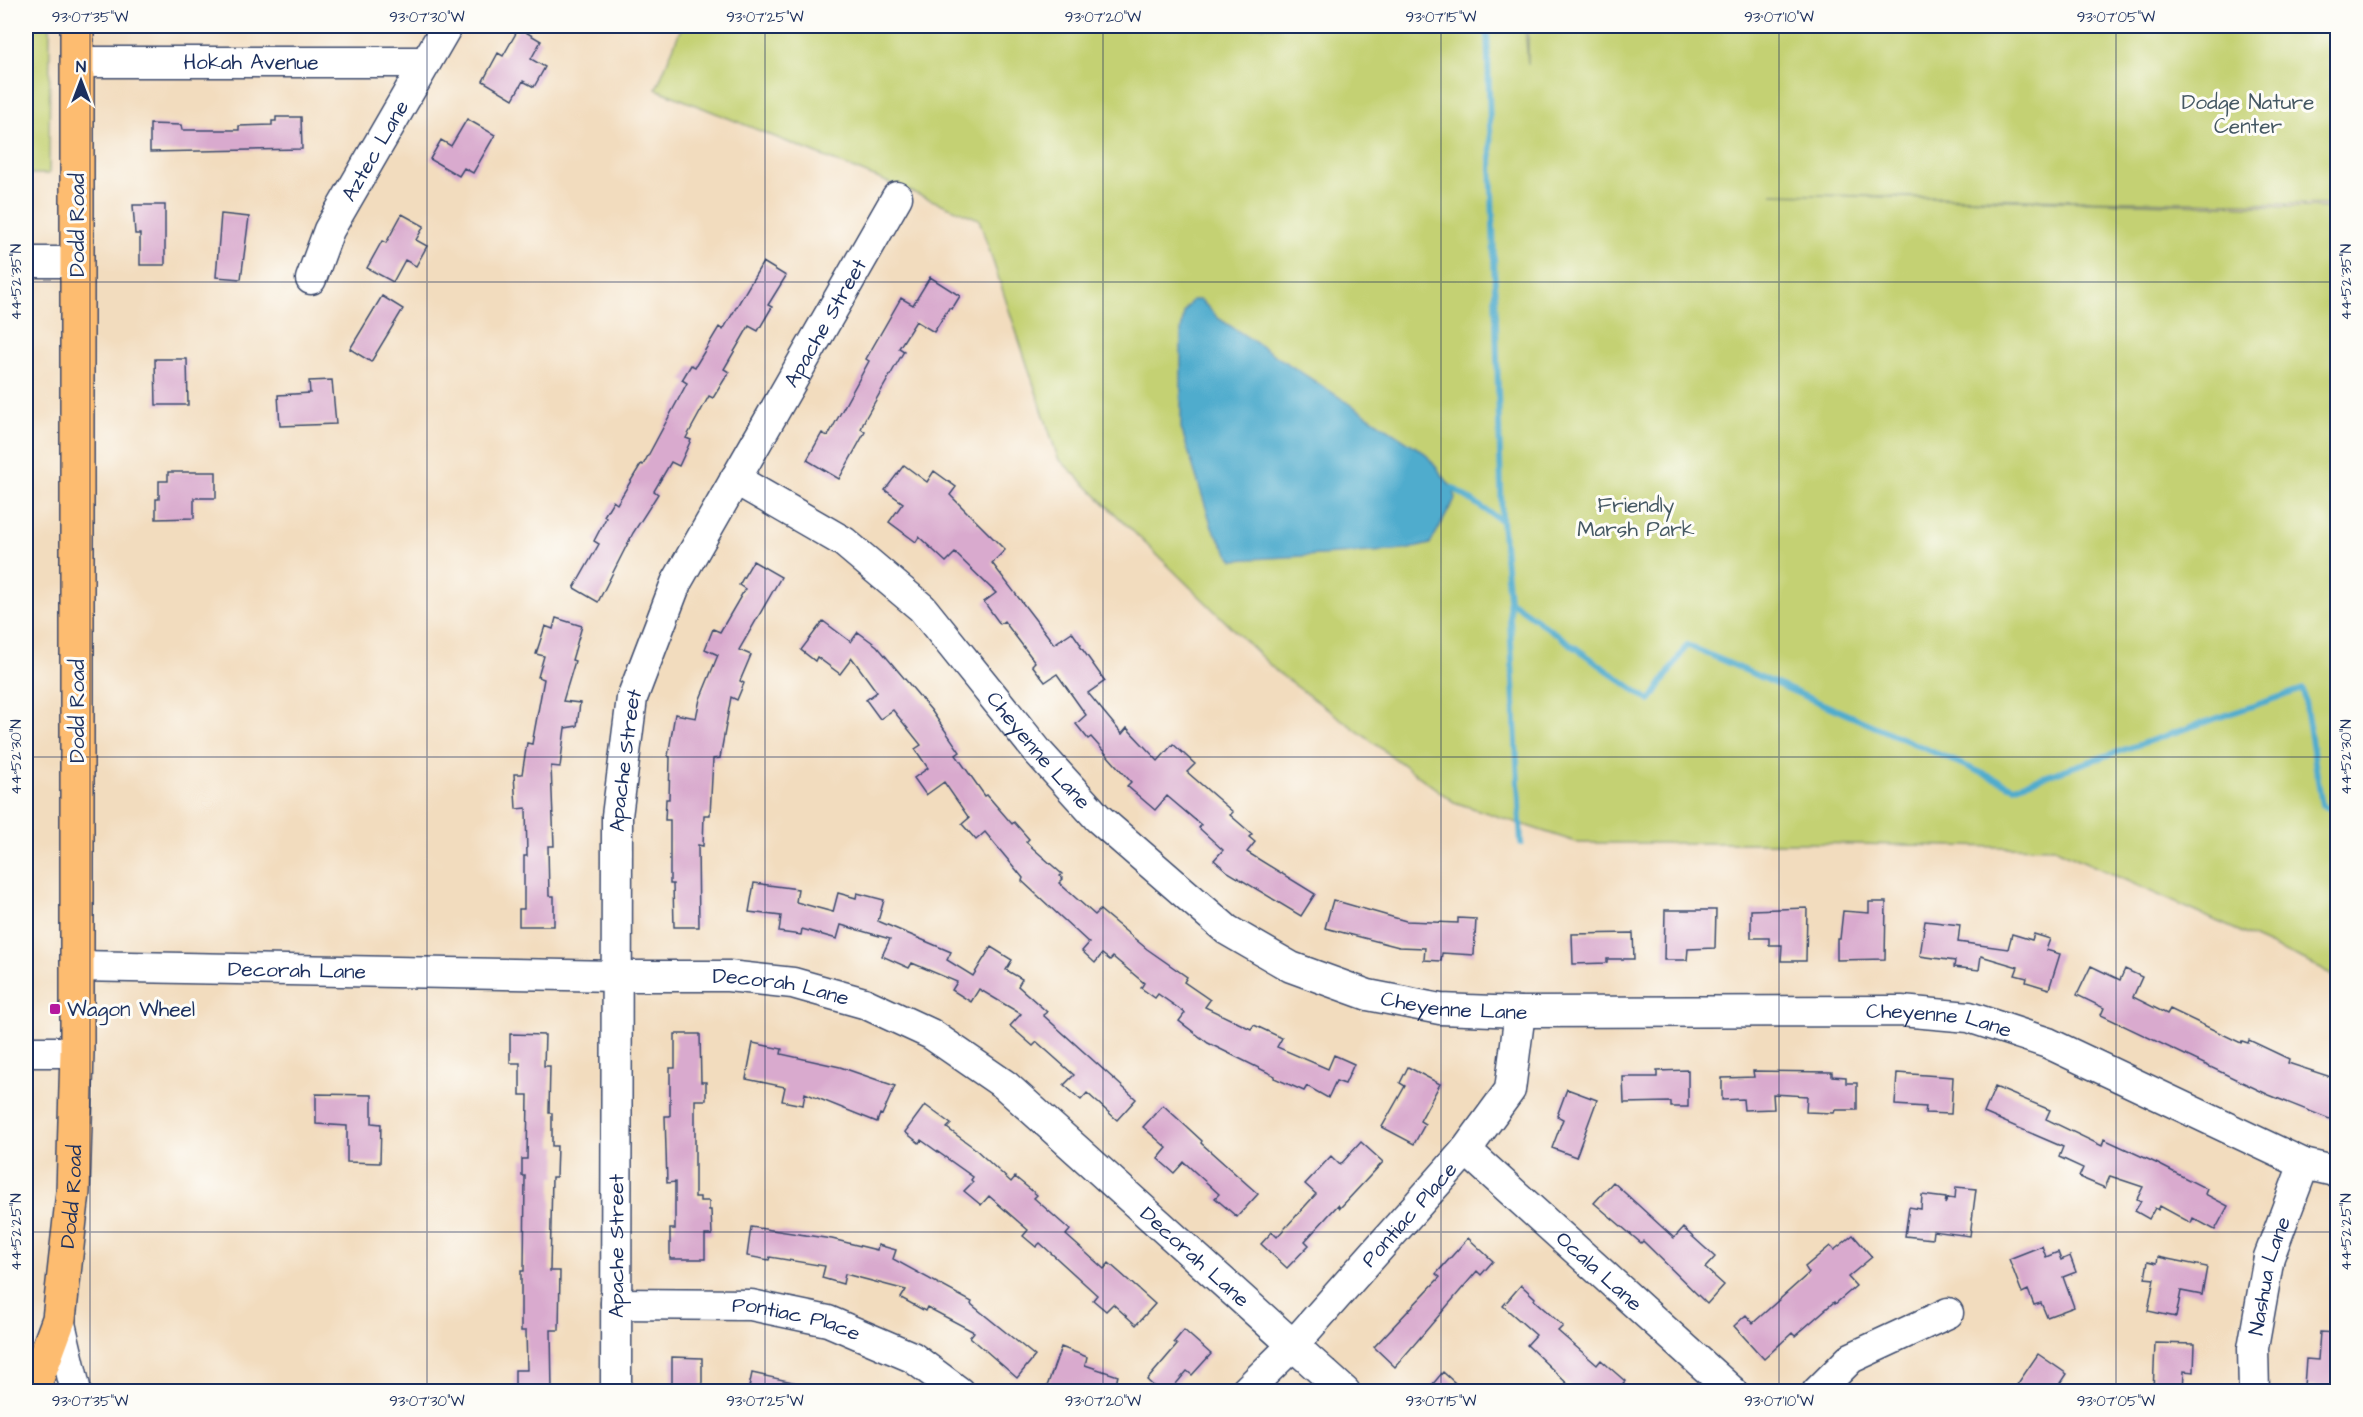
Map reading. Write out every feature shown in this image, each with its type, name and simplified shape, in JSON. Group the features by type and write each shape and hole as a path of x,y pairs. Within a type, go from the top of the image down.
{"main road":[{"name":"Dodd Road","path":"32,1392 59,1319 73,1192 77,1052 77,26"}],"street":[{"name":"Aztec Lane","path":"311,279 329,230 447,26"},
{"name":"Hokah Avenue","path":"77,62 426,62"},
{"name":"Apache Street","path":"616,1392 617,816 632,698 676,583 897,197"},
{"path":"26,262 77,262"},
{"name":"Cheyenne Lane","path":"735,479 844,542 922,608 1038,752 1098,818 1227,930 1291,967 1368,995 1440,1009 1520,1012 1901,1011 1969,1017 2048,1043 2304,1164 2337,1172"},
{"name":"Decorah Lane","path":"77,966 728,976 793,984 864,1003 931,1034 1005,1085 1345,1392"},
{"name":"Pontiac Place","path":"1245,1392 1293,1345 1466,1150 1510,1090 1520,1012"},
{"path":"26,1052 77,1052"},
{"name":"Ocala Lane","path":"1466,1150 1733,1392"},
{"name":"Nashua Lane","path":"2253,1392 2253,1348 2270,1257 2304,1164"},
{"name":"Pontiac Place","path":"616,1304 751,1305 828,1321 912,1357 959,1392"},
{"path":"1817,1392 1851,1358 1948,1313"},
{"path":"59,1319 76,1392"}],"green space":[{"path":"26,26 50,26 49,174 26,174"},
{"name":"Friendly Marsh Park","path":"682,26 1525,26 1528,65 1528,26 2337,26 2337,205 1772,194 2337,208 2337,980 2321,968 2054,848 1809,843 1579,843 1454,802 1277,672 1058,458 979,219 656,89"}],"water":[{"path":"1192,300 1201,300 1218,318 1425,453 1454,490 1455,499 1430,544 1405,550 1234,560 1229,555 1212,527 1181,428 1181,332 1184,312"}],"building":[{"path":"519,28 541,41 531,59 545,67 534,87 523,81 513,99 483,81 498,53 503,56"},
{"path":"276,117 301,117 302,149 150,152 150,124 181,125 182,130 239,130 239,126 272,125"},
{"path":"467,119 495,135 473,173 464,168 459,176 430,159 441,140 451,146"},
{"path":"133,205 165,205 165,265 140,265 140,234 135,234"},
{"path":"221,214 249,217 241,279 216,277"},
{"path":"402,214 424,226 416,240 427,246 416,266 405,260 393,282 367,268 382,241 386,243"},
{"path":"763,262 786,276 768,305 772,307 758,331 749,326 724,369 729,372 713,398 709,396 686,438 691,440 679,466 671,462 654,491 658,494 633,533 598,602 574,588 599,544 594,541 606,518 604,516 613,501 617,504 641,464 643,465 687,383 682,380 691,365 695,367 719,327 723,330"},
{"path":"930,277 960,296 952,309 949,308 934,332 916,321 899,348 904,351 865,419 861,429 865,432 839,479 807,460 822,433 828,436 869,361 866,359 901,298 913,305"},
{"path":"382,296 403,309 371,362 350,349"},
{"path":"155,359 187,359 188,405 156,405"},
{"path":"332,380 336,424 280,426 278,395 310,393 309,381"},
{"path":"904,465 927,482 934,471 956,487 950,495 1005,550 992,563 1054,644 1072,632 1081,645 1105,681 1088,693 1122,734 1127,728 1158,761 1173,744 1195,764 1187,772 1233,812 1230,815 1252,834 1249,837 1255,842 1247,852 1315,894 1301,916 1228,872 1214,860 1223,850 1199,828 1201,825 1167,796 1155,810 1127,786 1131,782 1091,737 1088,739 1076,724 1086,715 1057,674 1045,682 1032,665 1035,662 1004,621 1000,624 984,602 996,593 955,553 946,562 919,537 916,542 889,522 903,503 885,490"},
{"path":"168,472 216,472 216,498 194,498 194,518 156,519 159,481 168,481"},
{"path":"753,561 781,577 739,650 751,655 740,681 744,683 737,700 731,697 720,758 713,759 710,815 704,815 703,846 698,845 699,927 674,927 673,884 670,884 670,820 665,820 666,799 669,799 670,757 668,756 675,714 696,718 700,699 718,655 705,649 713,629 720,632 745,589 739,585"},
{"path":"556,618 582,626 572,660 575,661 563,701 580,703 577,726 565,728 560,767 551,766 554,846 548,846 549,896 554,896 554,926 519,926 519,909 524,909 524,856 527,856 526,808 516,809 514,774 522,774 527,743 532,744 544,679 538,677 544,656 536,654 545,626 553,629"},
{"path":"823,621 851,642 858,632 877,646 931,710 960,752 956,755 985,796 987,795 1012,824 1014,822 1029,839 1026,842 1062,874 1060,876 1063,879 1059,883 1095,915 1100,910 1147,949 1187,977 1184,982 1210,1000 1205,1007 1251,1029 1254,1025 1282,1038 1277,1047 1328,1069 1334,1055 1354,1064 1345,1084 1336,1081 1328,1098 1307,1086 1304,1091 1274,1078 1275,1076 1208,1043 1179,1021 1185,1013 1158,994 1155,998 1141,988 1144,983 1113,957 1110,960 1102,954 1095,963 1082,951 1089,943 1022,881 1023,878 985,832 976,840 962,824 969,818 944,782 926,795 914,778 928,768 915,749 921,745 893,710 880,719 866,700 877,692 852,658 840,674 817,657 815,661 801,650"},
{"path":"754,883 798,889 796,902 833,912 838,893 856,898 857,893 884,900 878,921 951,952 947,960 973,976 991,947 1012,960 1006,970 1022,979 1018,986 1047,1012 1043,1015 1136,1099 1117,1120 1087,1093 1081,1100 1064,1085 1074,1075 1037,1042 1033,1046 1010,1026 1021,1014 979,989 971,1002 952,990 957,982 912,963 909,968 882,956 890,939 841,925 837,939 802,929 801,935 779,932 781,916 749,912"},
{"path":"1333,900 1406,921 1458,923 1458,918 1476,919 1474,955 1442,953 1441,961 1424,960 1425,948 1399,947 1325,928"},
{"path":"1869,902 1886,902 1885,959 1837,960 1837,939 1840,939 1843,911 1869,913"},
{"path":"1807,908 1806,961 1781,961 1782,945 1769,945 1769,938 1751,938 1751,910"},
{"path":"1665,910 1716,910 1715,948 1688,949 1687,960 1664,960"},
{"path":"1925,921 1960,925 1958,942 2008,949 2012,934 2032,940 2034,934 2050,939 2046,950 2060,954 2049,989 2026,982 2027,978 2015,975 2018,967 1981,956 1979,970 1954,967 1955,961 1920,956"},
{"path":"1633,933 1634,959 1607,959 1607,963 1573,964 1572,934"},
{"path":"2091,966 2120,980 2125,969 2142,977 2133,997 2167,1014 2170,1009 2241,1043 2242,1041 2248,1043 2249,1040 2289,1059 2288,1063 2337,1079 2337,1122 2269,1095 2101,1015 2104,1008 2077,995"},
{"path":"510,1034 545,1035 544,1066 550,1066 549,1113 552,1113 552,1146 557,1146 556,1177 552,1177 550,1271 560,1271 559,1330 551,1330 552,1392 515,1392 515,1370 527,1370 526,1331 521,1331 521,1271 524,1271 525,1176 522,1176 522,1159 527,1159 528,1095 520,1095 520,1063 510,1063"},
{"path":"675,1034 700,1034 701,1082 706,1082 706,1100 695,1100 695,1197 700,1197 700,1201 709,1201 709,1210 711,1210 712,1235 705,1235 705,1259 670,1259 670,1229 675,1229 675,1182 667,1183 665,1116 670,1116 670,1068 675,1068"},
{"path":"753,1043 782,1049 781,1054 840,1067 895,1086 877,1122 805,1093 803,1105 782,1101 785,1087 746,1079"},
{"path":"1408,1067 1440,1084 1420,1121 1425,1124 1414,1144 1382,1127 1405,1086 1400,1083"},
{"path":"1688,1070 1688,1107 1671,1107 1671,1102 1624,1103 1623,1077 1657,1077 1657,1071"},
{"path":"1753,1071 1832,1072 1832,1076 1846,1077 1846,1083 1857,1083 1857,1110 1835,1110 1834,1113 1806,1112 1807,1096 1773,1094 1774,1109 1744,1110 1743,1099 1722,1100 1722,1078 1754,1077"},
{"path":"1897,1073 1953,1077 1951,1114 1925,1113 1926,1107 1895,1105"},
{"path":"1995,1087 2050,1110 2046,1119 2102,1146 2104,1139 2207,1189 2205,1194 2228,1206 2215,1230 2193,1218 2191,1223 2160,1206 2158,1210 2155,1208 2149,1219 2135,1211 2141,1201 2137,1199 2143,1187 2110,1176 2105,1188 2079,1177 2083,1168 2059,1157 2063,1147 1984,1113"},
{"path":"1567,1089 1597,1100 1576,1157 1552,1148 1563,1119 1557,1116"},
{"path":"316,1094 372,1095 372,1123 381,1124 380,1163 347,1162 347,1126 316,1124"},
{"path":"925,1105 951,1124 947,1128 973,1147 1011,1182 1015,1177 1037,1195 1034,1198 1070,1230 1066,1235 1104,1269 1109,1263 1155,1304 1136,1325 1113,1304 1106,1311 1093,1300 1097,1295 1040,1243 1036,1247 1023,1236 1028,1230 989,1196 981,1205 964,1191 973,1182 971,1180 973,1177 921,1140 919,1143 905,1132"},
{"path":"1163,1105 1258,1194 1237,1217 1215,1198 1219,1194 1184,1162 1174,1173 1158,1159 1167,1148 1143,1127"},
{"path":"1361,1142 1383,1162 1340,1208 1338,1205 1305,1241 1309,1245 1287,1268 1261,1244 1272,1232 1277,1237 1316,1194 1305,1184 1331,1156 1340,1165"},
{"path":"1613,1182 1674,1238 1683,1228 1715,1257 1705,1268 1724,1285 1707,1304 1643,1241 1641,1243 1594,1203"},
{"path":"1956,1187 1976,1189 1970,1236 1933,1231 1932,1239 1905,1236 1909,1207 1921,1209 1922,1195 1946,1198 1945,1204 1948,1198 1955,1199"},
{"path":"751,1227 832,1239 877,1250 878,1245 896,1250 893,1259 972,1302 971,1304 1035,1356 1017,1378 970,1337 974,1332 927,1307 925,1311 901,1298 906,1290 845,1274 843,1284 822,1278 825,1266 770,1257 769,1260 747,1256"},
{"path":"1853,1235 1872,1257 1848,1277 1856,1286 1795,1336 1792,1333 1764,1359 1734,1326 1746,1315 1753,1323 1809,1273 1805,1267 1830,1246 1834,1250"},
{"path":"1468,1238 1493,1261 1481,1275 1477,1271 1395,1367 1374,1347 1440,1277 1436,1274"},
{"path":"2042,1246 2046,1257 2058,1252 2061,1260 2070,1256 2076,1272 2063,1277 2074,1307 2047,1317 2041,1303 2034,1305 2028,1290 2022,1293 2009,1259"},
{"path":"2158,1257 2207,1267 2202,1295 2181,1291 2176,1317 2148,1311 2154,1279 2145,1278 2148,1261 2157,1263"},
{"path":"1521,1285 1563,1326 1558,1331 1597,1365 1601,1360 1625,1381 1616,1392 1576,1392 1527,1345 1536,1335 1503,1306"},
{"path":"1184,1330 1211,1354 1192,1375 1187,1371 1169,1392 1160,1392 1147,1380 1177,1345 1174,1342"},
{"path":"2320,1332 2337,1333 2337,1388 2304,1386 2306,1359 2318,1360"},
{"path":"2155,1343 2195,1344 2194,1372 2184,1371 2183,1392 2153,1392"},
{"path":"1061,1347 1087,1357 1085,1365 1118,1376 1113,1392 1045,1392"},
{"path":"2038,1354 2067,1374 2055,1392 2012,1392"},
{"path":"672,1357 702,1358 702,1392 678,1392 678,1386 672,1385"},
{"path":"1443,1372 1465,1392 1426,1392"},
{"path":"752,1373 802,1384 802,1392 748,1392"}],"waterway":[{"path":"1487,26 1502,521 1509,600 1521,843"},
{"path":"1453,488 1502,521"},
{"path":"1509,600 1650,701 1687,645 2014,787 2303,689 2322,805 2338,812"}],"place":[{"name":"Wagon Wheel","path":"55,1009"}],"park label":[{"name":"Dodge Nature Center","path":"2248,114"}]}
